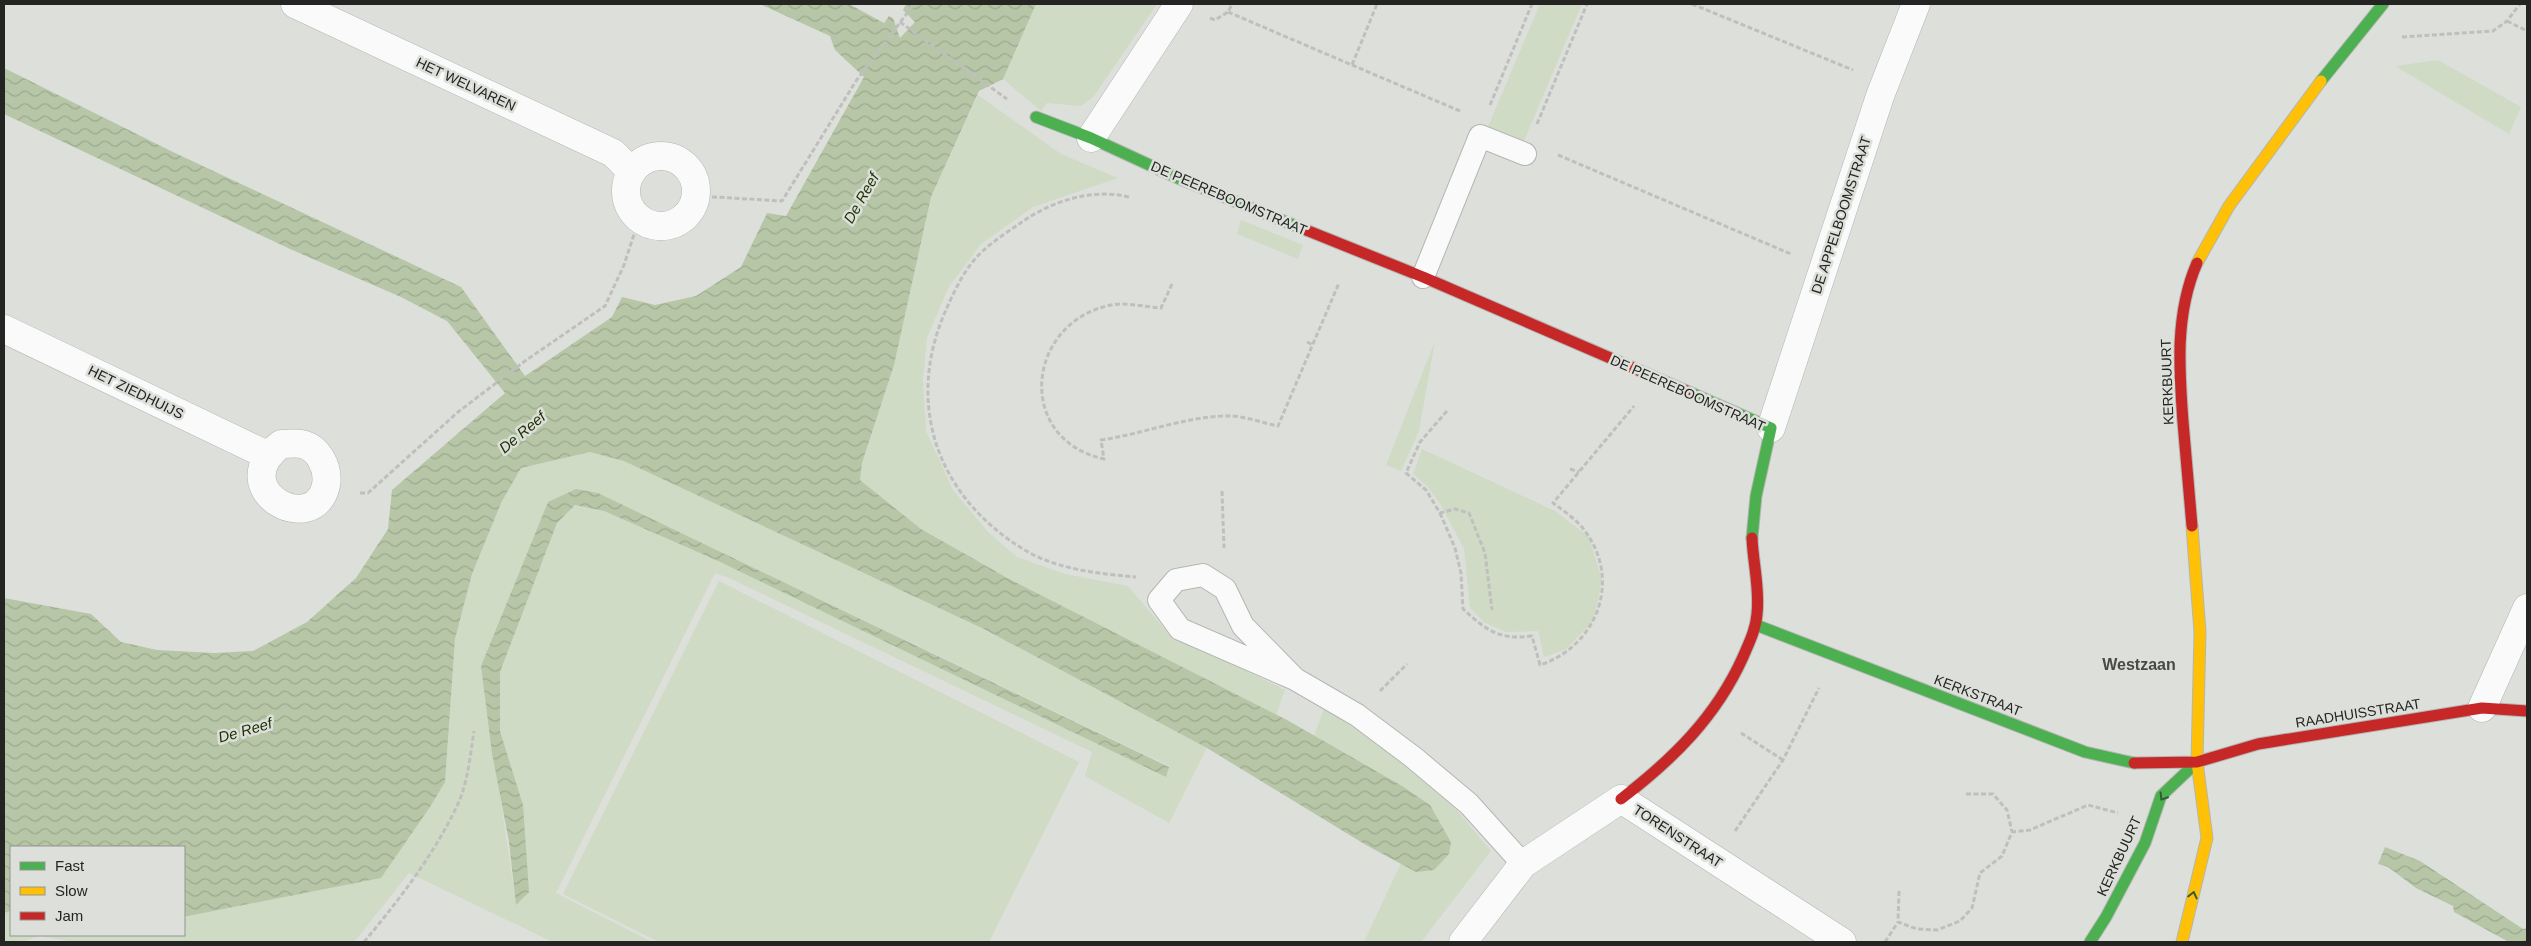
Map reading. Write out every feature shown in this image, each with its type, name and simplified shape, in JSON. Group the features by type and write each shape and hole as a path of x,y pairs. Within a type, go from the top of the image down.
{"street":[{"name":"HET WELVAREN","path":"295,4 613,153 631,171"},
{"path":"1091,138 1179,4"},
{"name":"DE APPELBOOMSTRAAT","path":"1771,428 1886,83 1916,4"},
{"name":"KERKBUURT","path":"2182,942 2207,838 2197,762 2200,632 2180,367 2180,324 2190,278 2211,236 2239,191 2338,56 2383,4"},
{"name":"DE PEEREBOOMSTRAAT","path":"1036,117 1091,138 1180,179 1423,278 1771,428 1757,488 1752,537 1758,608 1756,625 1738,671 1707,721 1668,763 1621,799"},
{"path":"650,156 674,157 693,172 698,196 686,218 663,227 639,219 628,205 625,188 631,171 650,156"},
{"name":"HET ZIEDHUIJS","path":"4,329 267,455"},
{"path":"2482,708 2527,608"},
{"name":"KERKSTRAAT","path":"1756,625 2085,752 2139,764 2197,762"},
{"name":"RAADHUISSTRAAT","path":"2197,762 2258,744 2482,708 2527,711"},
{"name":"KERKBUURT","path":"2090,942 2106,917 2145,843 2162,796 2197,762"},
{"name":"TORENSTRAAT","path":"1463,942 1523,864 1621,799 1842,942"}],"lane":[{"path":"1423,278 1482,129 1527,149"},
{"path":"1295,679 1243,626 1225,589 1203,575 1176,580 1159,600 1180,629 1295,679 1357,715 1469,804 1523,864"}],"path":[{"path":"698,196 782,201 856,81 914,4"},
{"path":"1352,65 1377,4"},
{"path":"1228,12 1352,65 1482,129 1532,4"},
{"path":"1587,4 1527,149 1824,268"},
{"path":"1692,4 1886,83"},
{"path":"2394,40 2433,34 2493,31 2506,21 2520,4"},
{"path":"2506,21 2527,31"},
{"path":"900,22 997,92"},
{"path":"1131,198 1122,196 1067,199 1038,211 1002,236 975,259 953,293 936,332 927,374 931,424 942,462 958,490 980,517 1024,549 1059,565 1125,576 1176,580"},
{"path":"368,493 411,457 458,412 525,361 605,306 624,265 639,219"},
{"path":"1330,279 1348,286"},
{"path":"1172,284 1161,308 1112,304 1081,316 1060,334 1048,354 1040,379 1041,397 1050,419 1064,441 1085,455 1104,459 1101,440 1121,437 1189,420 1228,416 1278,426 1339,283"},
{"path":"1307,342 1313,344"},
{"path":"1447,411 1420,442 1406,473 1426,490 1440,513 1455,548 1461,573 1463,609 1495,634 1510,638 1532,636 1540,665 1568,653 1582,640 1590,628 1602,596 1602,576 1592,544 1584,530 1553,503 1639,400"},
{"path":"1570,469 1579,472"},
{"path":"1222,491 1225,589"},
{"path":"1440,513 1455,509 1469,514 1485,553 1492,610"},
{"path":"1733,834 1783,760 1835,656"},
{"path":"1735,729 1783,760"},
{"path":"364,942 404,893 458,805 468,773 474,731"},
{"path":"1898,922 1917,929 1937,930 1960,921 1972,908 1980,873 2002,856 2012,832 2007,810 1993,794 1966,794"},
{"path":"2012,832 2030,830 2088,805 2153,821"},
{"path":"1885,942 1898,922 1899,891"}],"shaded area":[{"path":"1036,4 1157,4 1094,96 1081,106 1047,103 1041,111 1003,79"},
{"path":"1540,4 1582,4 1523,143 1487,129"},
{"path":"2438,60 2521,107 2509,134 2395,66"},
{"path":"978,95 1061,154 1118,178 1033,207 981,244 948,288 927,338 923,380 926,431 953,490 989,533 1017,557 1065,574 1128,586 1166,631 1285,690 1276,715 1011,580 921,529 860,480 862,463 894,365 931,197"},
{"path":"1241,220 1303,245 1298,259 1237,234"},
{"path":"1435,341 1419,431 1401,471 1386,465"},
{"path":"1422,449 1555,511 1589,537 1602,581 1593,621 1566,649 1544,657 1538,631 1506,632 1484,622 1470,608 1464,549 1441,505 1427,486 1413,474"},
{"path":"590,452 624,460 984,629 1207,748 1169,823 1085,776 1092,752 715,573 556,893 652,942 553,942 409,873 354,942 75,942 39,936 185,936 185,916 381,878 445,782 455,639 472,574 501,503 521,468","holes":["576,489 598,493 1169,766 1166,777 716,560 604,511 575,505 557,523 500,672 500,731 523,805 516,904 481,666 548,503"]},
{"path":"719,581 1079,762 989,942 659,942 563,894"},
{"path":"1324,709 1374,740 1456,809 1491,851 1421,942 1364,942 1401,863 1434,870 1451,842 1430,805 1314,736"},
{"path":"10,911 10,936 39,936 22,942 4,942 4,913"}],"water":[{"name":"De Reef","path":"760,4 849,4 884,23 889,16 893,18 900,38 915,22 903,10 906,4 1036,4 1003,79 979,91 931,197 894,365 862,463 860,480 921,529 1011,580 1287,720 1402,786 1430,805 1451,842 1449,854 1434,870 1416,872 1366,845 1207,748 984,629 624,461 590,452 521,468 501,503 472,574 455,639 445,782 381,878 185,916 185,846 10,846 10,911 4,913 4,598 91,614 121,642 157,650 214,653 253,651 307,622 356,578 388,529 392,490 505,393 447,321 401,297 290,249 4,114 4,68 173,152 461,287 525,376 612,317 622,297 655,305 696,296 741,267 767,213 786,216 864,77 835,50 830,36"},
{"path":"576,489 598,493 1169,767 1166,777 716,560 604,511 575,505 557,523 500,672 500,731 523,805 529,892 516,905 509,842 492,753 481,666 548,502"},
{"path":"2385,847 2420,861 2523,929 2527,928 2527,942 2509,942 2454,912 2453,906 2416,888 2388,867 2378,864"}],"traffic: fast":[{"path":"2321,81 2383,4"},
{"path":"1036,117 1091,138 1180,179 1306,230"},
{"path":"1689,392 1771,428 1756,496 1752,538"},
{"path":"1756,625 2085,752 2134,763"},
{"path":"2090,942 2106,917 2145,843 2161,796 2197,762"}],"traffic: slow":[{"path":"2197,263 2229,206 2321,81"},
{"path":"2182,942 2207,838 2197,762 2200,632 2192,526"}],"traffic: jam":[{"path":"1306,230 1423,277 1689,392"},
{"path":"2192,526 2182,402 2180,341 2185,302 2197,263"},
{"path":"1621,799 1658,768 1691,736 1720,699 1732,679 1750,641 1756,620 1758,595 1752,538"},
{"path":"2134,763 2197,762 2258,744 2482,708 2527,711"}],"district":[{"name":"Westzaan","path":"2139,664"}]}
